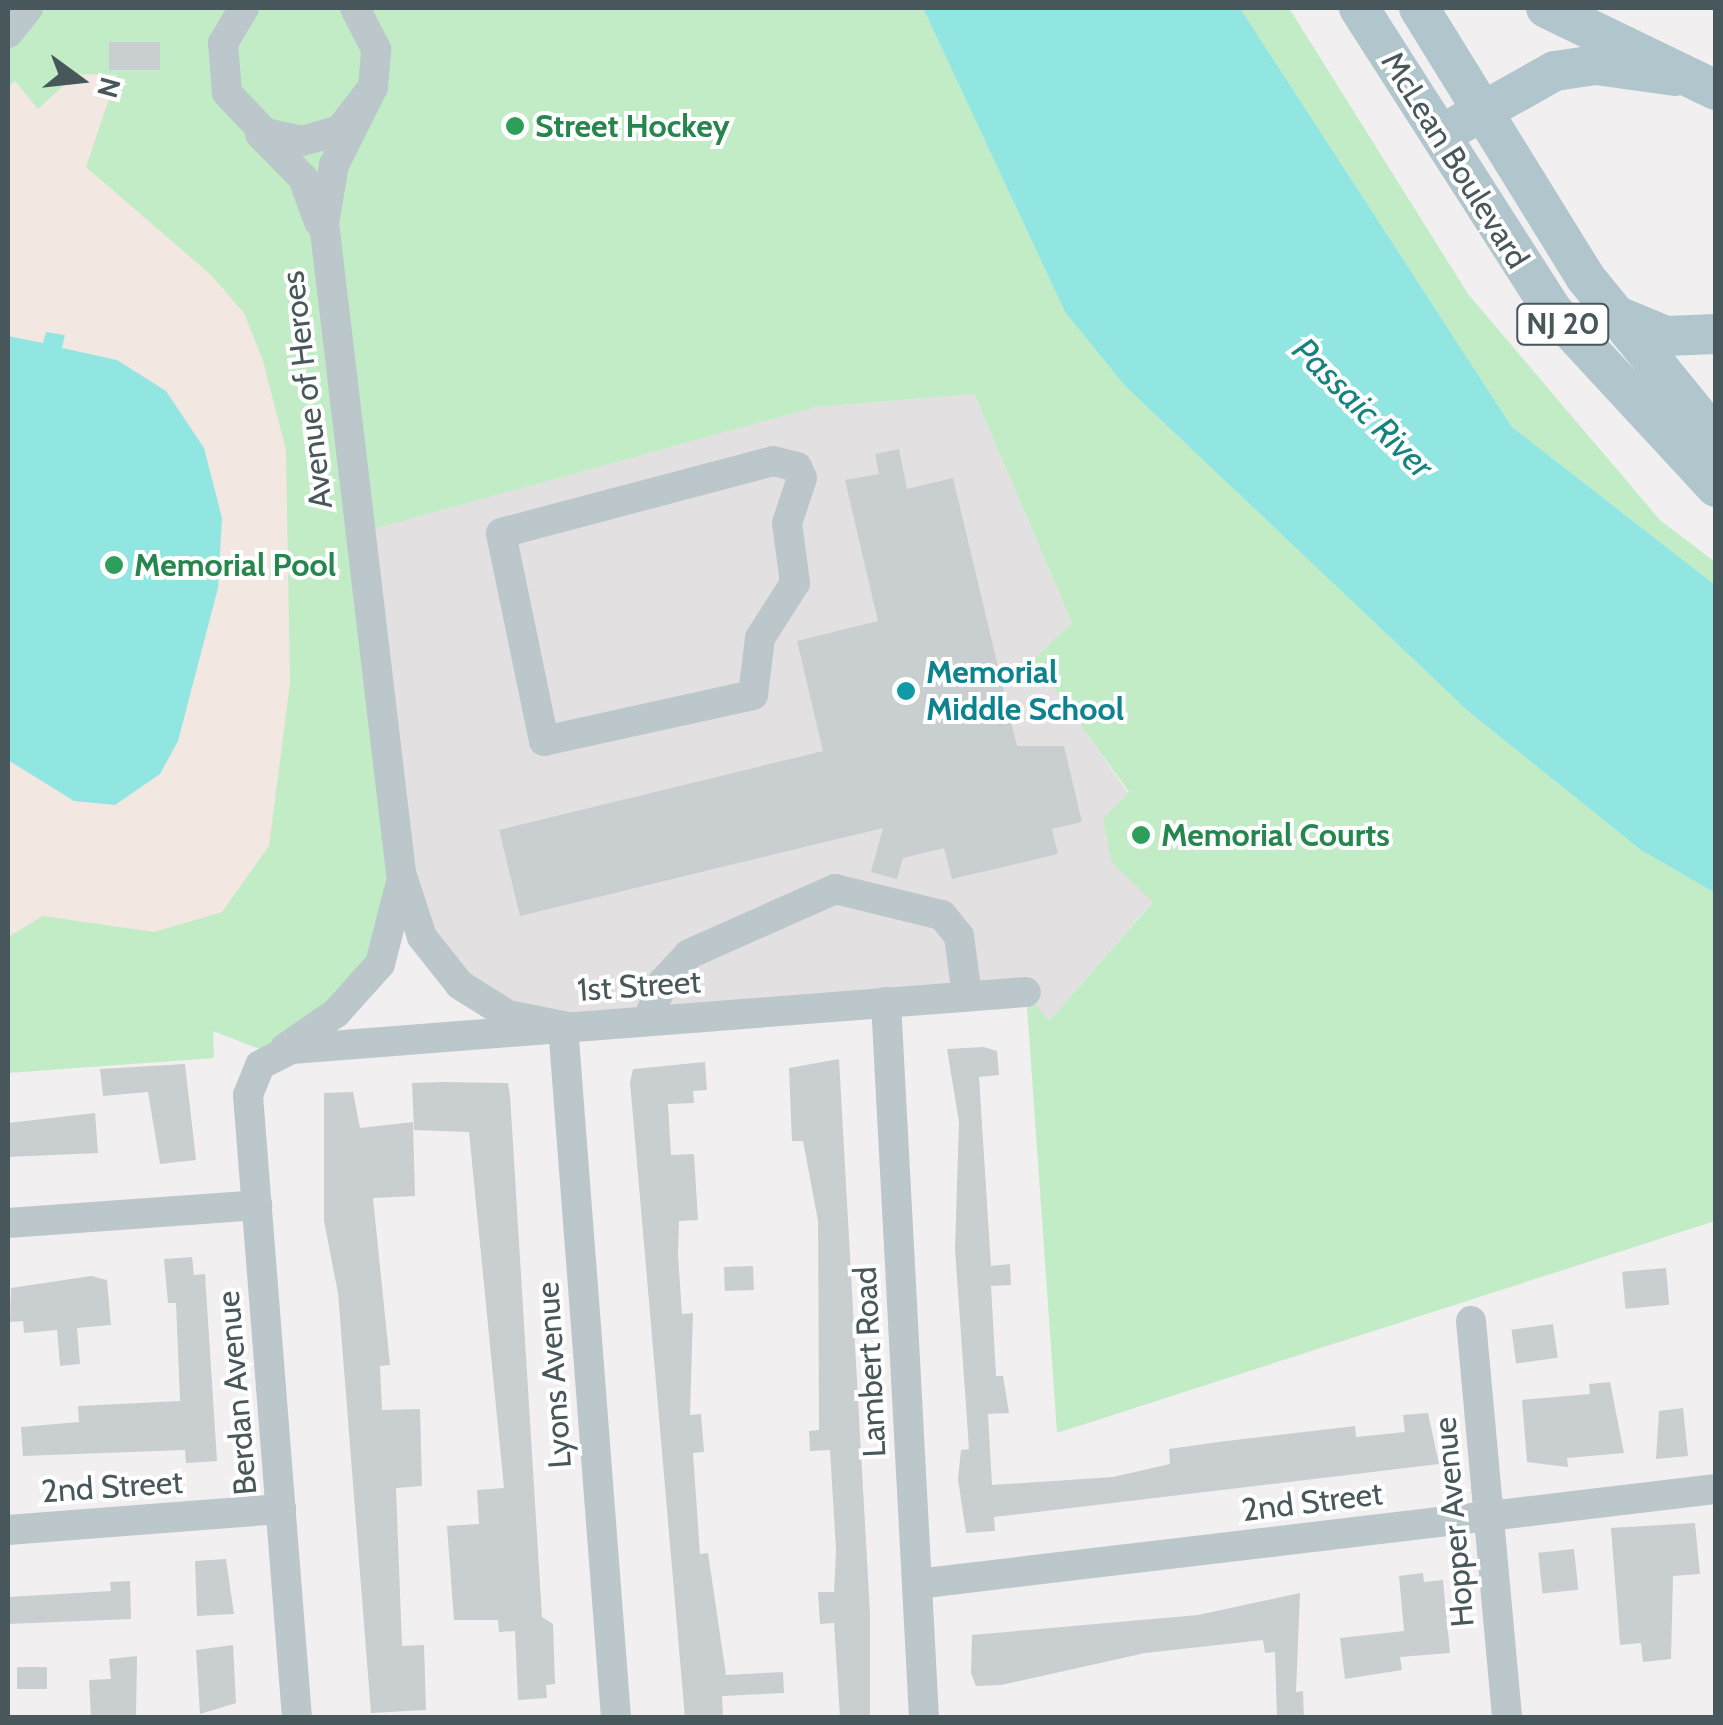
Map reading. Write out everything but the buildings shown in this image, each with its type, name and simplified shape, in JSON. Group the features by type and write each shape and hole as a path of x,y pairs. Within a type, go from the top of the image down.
{"main road":[{"name":"McLean Boulevard","path":"1359,8 1585,353 1716,487"},
{"name":"McLean Boulevard","path":"1419,8 1614,315 1716,438"},
{"path":"1546,8 1675,76 1716,90"},
{"path":"1440,137 1481,110 1556,71 1596,65 1675,76"},
{"path":"1614,315 1666,336 1716,334"}],"street":[{"path":"8,33 28,8"},
{"path":"244,8 221,60 227,93 309,188 326,249"},
{"path":"248,121 286,140 324,137 353,119 374,87 376,49 355,8"},
{"name":"Avenue of Heroes","path":"374,87 334,165 326,249 401,873 422,938 460,985 508,1015 563,1026"},
{"path":"772,462 797,466 802,478 786,522 794,592 760,638 752,695 556,740 540,738 500,533 772,462"},
{"name":"Avenue of Heroes","path":"268,1060 336,1013 380,964 401,873"},
{"path":"648,1020 663,982 689,954 835,889 942,915 960,936 967,996"},
{"name":"1st Street","path":"268,1060 563,1026 1026,992"},
{"name":"Lambert Road","path":"886,1002 924,1718"},
{"name":"Lyons Avenue","path":"563,1026 616,1718"},
{"name":"Berdan Avenue","path":"268,1060 248,1095 297,1718"},
{"path":"8,1224 257,1205"},
{"name":"Hopper Avenue","path":"1471,1320 1507,1718"},
{"name":"2nd Street","path":"917,1584 1716,1489"},
{"name":"2nd Street","path":"8,1530 281,1509"}],"shaded area":[{"path":"974,394 1072,623 1034,658 1126,790 1196,852 1048,1022 1026,992 563,1026 508,1015 422,937 359,533 816,407"}],"green space":[{"path":"8,8 923,8 1065,312 1125,386 1469,712 1641,850 1715,893 1715,1221 1057,1433 1026,992 1049,1021 1153,902 1112,863 1103,819 1129,792 1033,659 1072,623 974,394 816,407 359,533 392,934 275,1055 213,1031 214,1058 8,1073"},
{"path":"1240,8 1289,8 1468,294 1660,520 1715,562 1715,585 1512,427"}],"sand":[{"path":"76,74 117,75 86,167 211,275 244,313 263,361 286,450 290,683 269,846 222,912 154,932 43,916 8,937 8,87 15,81 38,109"}],"water":[{"name":"Passaic River","path":"923,8 1240,8 1512,427 1715,585 1715,893 1641,850 1469,712 1125,386 1065,312"},
{"name":"Memorial Pool","path":"46,332 65,335 62,348 117,360 166,391 204,448 222,518 218,588 178,741 160,774 115,805 74,801 8,760 8,336 43,343"}],"place":[{"name":"Street Hockey","path":"515,126"},
{"name":"Memorial Pool","path":"114,565"},
{"name":"Memorial Middle School","path":"906,691"},
{"name":"Memorial Courts","path":"1141,835"}]}
